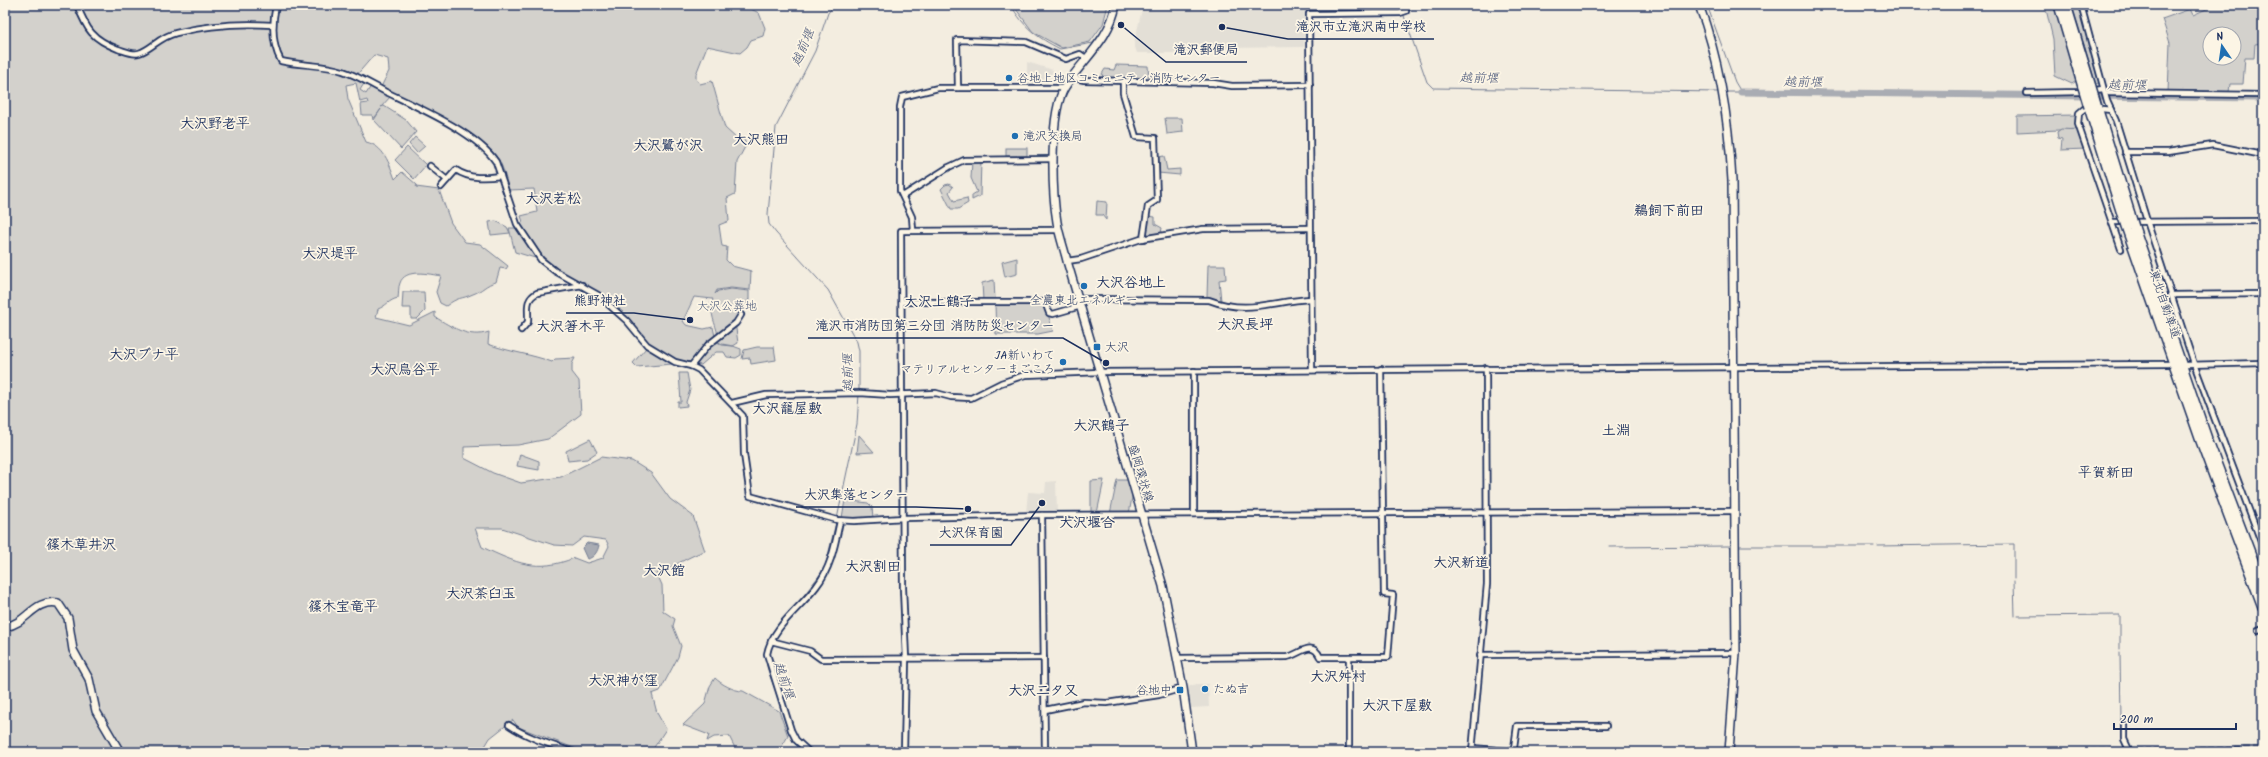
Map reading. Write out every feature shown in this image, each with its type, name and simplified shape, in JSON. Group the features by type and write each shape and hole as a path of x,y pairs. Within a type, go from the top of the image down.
{"highway":[{"name":"東北自動車道","path":"2059,5 2087,87"},
{"name":"東北自動車道","path":"2066,5 2093,108 2200,441 2263,606"},
{"name":"東北自動車道","path":"2130,227 2207,439 2263,587"}],"street":[{"path":"77,5 87,29 94,38 107,45 133,53 146,50 167,35 186,31 235,24 272,25"},
{"path":"276,5 272,25 273,36 281,61 323,66 343,71 411,104 453,127 477,143 491,155 501,176 517,224 541,260 555,271 598,295 627,321 647,345 675,362 691,366 699,370 732,403 743,416 744,454 750,496 837,520 874,521 904,518 1042,515 1143,516 1194,514 1735,511"},
{"name":"盛岡環状線","path":"1116,5 1108,30 1071,78 1059,98 1056,113 1054,159 1056,208 1059,230 1067,261 1163,586 1178,658 1192,752"},
{"path":"1312,370 1309,14 1403,12 1406,11 1404,5"},
{"path":"1700,5 1715,55 1722,92 1732,181 1736,653 1729,752"},
{"path":"2081,5 2106,91 2107,101 2116,120 2147,221 2194,364 2263,546"},
{"path":"958,88 957,40 1016,40 1026,42 1066,59 1080,54 1086,58"},
{"path":"1071,78 1213,83 1232,86 1310,85"},
{"path":"1123,81 1123,93 1136,138 1155,138 1157,200 1148,206 1143,239"},
{"path":"913,230 912,217 900,192 900,107 902,97 938,88 1064,88"},
{"path":"2027,93 2106,91 2263,94"},
{"path":"2111,110 2093,108 2079,112 2078,124 2121,249"},
{"path":"2125,152 2168,152 2213,145 2263,155"},
{"path":"903,196 964,160 1054,159"},
{"path":"430,166 447,180"},
{"path":"441,187 456,170 464,175 477,178 501,176"},
{"path":"2112,222 2263,222"},
{"path":"1067,261 1082,259 1143,239 1203,229 1310,228"},
{"path":"904,752 906,659 901,231 1059,230"},
{"path":"521,330 528,322 527,306 531,296 537,293 582,285"},
{"path":"2171,295 2263,294"},
{"path":"902,302 1046,302 1049,312 1053,314 1079,303 1209,300 1223,305 1245,308 1294,300 1311,299"},
{"path":"691,366 708,345 736,323 741,315"},
{"path":"2186,365 2263,363"},
{"path":"732,403 766,395 859,393 903,395 936,393 951,397 971,398 1001,384 1025,376 1100,372 2168,364"},
{"path":"1486,368 1487,584 1472,750 1510,751 1514,748 1517,726 1606,726"},
{"path":"1178,658 1288,657 1293,656 1303,649 1311,648 1315,649 1320,657 1388,657 1393,595 1384,594 1381,369"},
{"path":"1194,371 1194,514"},
{"path":"1042,515 1045,752"},
{"path":"809,752 796,740 791,730 767,654 771,642 816,588 826,571 832,558 837,520"},
{"path":"5,627 20,621 42,603 58,603 63,608 68,618 73,650 89,679 96,711 120,752"},
{"path":"771,642 810,651 821,659 1044,658"},
{"path":"1480,655 1736,653"},
{"path":"1349,657 1349,752"},
{"path":"1045,710 1084,702 1107,703 1159,695 1183,688"},
{"path":"2124,722 2124,739 2130,752"},
{"path":"509,725 524,736 543,740 572,752"}],"shaded area":[{"path":"1143,5 1305,5 1304,47 1225,48 1195,44 1191,51 1185,53 1137,53 1134,44"},
{"path":"1027,62 1053,70 1048,84 1027,85"},
{"path":"1056,481 1057,514 1026,513 1028,492 1045,493 1046,482"},
{"path":"587,543 599,545 595,554 587,559 582,548"},
{"path":"1197,684 1208,684 1209,707 1191,708 1187,687"}],"green space":[{"name":"大沢公葬地","path":"5,5 743,5 759,13 765,28 763,36 751,40 747,47 740,53 707,46 696,74 696,79 700,84 712,81 725,128 737,139 744,139 746,145 737,162 735,194 727,198 729,221 719,225 722,246 727,247 726,260 732,266 751,271 750,290 731,288 717,290 715,294 718,291 731,289 749,291 749,299 735,322 738,343 733,346 741,349 741,355 736,358 727,357 724,352 716,352 701,365 677,360 649,343 630,321 600,294 557,269 544,258 520,223 523,222 521,216 537,212 534,189 509,190 504,171 499,160 490,149 478,139 427,109 381,87 389,71 388,59 374,55 355,77 365,82 360,90 366,94 371,86 391,96 381,107 384,106 406,120 416,132 401,149 374,120 381,109 373,120 372,115 362,115 361,104 368,103 367,100 360,102 356,83 346,85 348,99 366,142 382,151 388,161 395,179 402,172 417,185 416,187 439,190 451,223 465,242 480,244 508,266 506,269 500,268 496,282 489,284 476,293 457,299 446,306 440,303 436,292 441,276 418,273 407,275 403,278 399,285 398,298 378,309 376,317 409,325 435,312 435,317 461,331 475,334 489,332 488,344 496,347 552,362 555,359 575,358 572,364 572,372 579,381 581,414 548,439 518,445 464,447 464,458 493,473 521,483 561,477 601,457 632,461 651,473 670,499 693,516 705,551 657,574 662,585 663,611 675,619 673,626 681,646 678,657 660,691 652,694 657,713 666,729 651,752 585,752 518,727 513,720 490,738 484,748 495,752 5,752","holes":["694,297 713,299 708,309 712,311 718,338 717,341 722,344 733,346 722,345 716,341 713,327 704,329 686,325 683,321","475,528 502,528 554,545 572,546 584,537 606,540 609,546 603,558 587,563 574,558 549,565 527,564 506,558 482,547"]},
{"path":"1013,5 1108,5 1103,24 1090,42 1062,48 1033,32"},
{"path":"2045,5 2054,5 2076,81 2072,84 2055,76 2053,39"},
{"path":"2072,5 2080,5 2100,82 2096,84"},
{"path":"2263,5 2263,43 2255,44 2254,58 2245,58 2243,84 2230,84 2229,92 2168,92 2170,43 2162,19 2190,9 2193,15 2213,6"},
{"path":"1116,65 1148,66 1149,79 1103,77 1102,74 1105,69 1114,70"},
{"path":"2077,115 2079,129 2017,132 2017,116"},
{"path":"1165,118 1182,118 1183,132 1167,134"},
{"path":"2061,129 2079,130 2086,149 2061,150 2062,139 2058,138 2057,132"},
{"path":"415,137 425,146 417,153 409,144"},
{"path":"407,147 426,165 414,179 395,160"},
{"path":"1006,148 1027,148 1027,156 1006,156"},
{"path":"1164,156 1167,170 1180,169 1180,175 1158,173 1158,157"},
{"path":"972,161 981,161 980,196 972,200 972,195 977,192 971,178"},
{"path":"949,184 953,187 949,192 954,201 967,198 968,203 958,209 951,209 941,189 945,185"},
{"path":"1097,201 1107,202 1106,220 1102,215 1096,215"},
{"path":"1148,216 1155,217 1155,224 1162,228 1161,233 1145,236"},
{"path":"496,221 507,227 510,233 491,235 489,222"},
{"path":"509,228 517,228 535,258 515,252"},
{"path":"1017,258 1017,274 1005,277 1002,262"},
{"path":"1208,265 1225,265 1226,279 1219,280 1221,301 1207,297"},
{"path":"994,280 995,300 983,300 982,283"},
{"path":"403,292 424,292 425,311 417,319 411,319 411,308 402,308"},
{"path":"1045,304 1053,331 1038,334 996,334 995,305"},
{"path":"757,347 774,347 776,360 751,364 750,358 742,359 744,350"},
{"path":"646,348 672,364 637,367 633,363"},
{"path":"679,373 687,373 690,390 686,402 687,406 678,407 678,402 681,402"},
{"path":"859,435 874,452 857,453"},
{"path":"590,439 597,452 587,459 568,461 566,451"},
{"path":"520,454 539,461 539,470 517,466"},
{"path":"1104,480 1097,513 1091,513 1091,481"},
{"path":"1117,480 1129,480 1133,492 1129,514 1110,514"},
{"path":"845,500 868,503 872,507 873,518 842,518"},
{"path":"715,678 728,687 743,691 779,711 788,736 782,746 782,752 737,752 729,736 714,737 707,741 709,735 683,725 705,704 710,686"}],"waterway":[{"name":"越前堰","path":"834,5 828,13 815,51 776,127 768,214 769,224 776,233 828,290 857,342 859,351 859,391"},
{"name":"越前堰","path":"1011,5 1026,26 1044,40 1060,49 1093,43 1106,25 1111,5"},
{"name":"越前堰","path":"1400,5 1402,10"},
{"path":"1707,5 1735,82 1741,92"},
{"name":"越前堰","path":"1403,13 1427,82 1433,88 1720,92"},
{"name":"越前堰","path":"1725,92 1741,92"},
{"name":"越前堰","path":"1741,92 2263,98"},
{"name":"越前堰","path":"837,519 857,424 859,394"},
{"name":"越前堰","path":"791,612 825,568 836,522"},
{"path":"1878,546 2014,544 2014,578"},
{"path":"1609,547 1730,546"},
{"path":"1740,546 1874,546"},
{"path":"2014,581 2015,616"},
{"path":"2018,616 2120,615 2120,649"},
{"name":"越前堰","path":"776,629 770,638 765,655 768,671 778,697"},
{"path":"2120,652 2121,720"},
{"path":"2121,724 2124,752"}],"railway":[{"path":"1893,752 2263,747"}],"place":[{"name":"滝沢郵便局","path":"1121,25"},
{"name":"滝沢市立滝沢南中学校","path":"1222,27"},
{"name":"谷地上地区コミュニティ消防センター","path":"1009,78"},
{"name":"滝沢交換局","path":"1015,136"},
{"name":"全農東北エネルギー","path":"1084,286"},
{"name":"熊野神社","path":"690,320"},
{"name":"大沢","path":"1097,347"},
{"name":"JA新いわて マテリアルセンターまごころ","path":"1063,362"},
{"name":"滝沢市消防団第三分団 消防防災センター","path":"1106,363"},
{"name":"大沢保育園","path":"1042,503"},
{"name":"大沢集落センター","path":"968,509"},
{"name":"たぬ吉","path":"1205,689"},
{"name":"谷地中","path":"1180,690"}],"district":[{"name":"大沢野老平","path":"215,123"},
{"name":"大沢熊田","path":"761,139"},
{"name":"大沢鷺が沢","path":"668,145"},
{"name":"大沢若松","path":"553,198"},
{"name":"鵜飼下前田","path":"1669,210"},
{"name":"大沢堤平","path":"330,253"},
{"name":"大沢谷地上","path":"1131,282"},
{"name":"大沢上鶴子","path":"939,301"},
{"name":"大沢長坪","path":"1245,324"},
{"name":"大沢箸木平","path":"571,326"},
{"name":"大沢ブナ平","path":"144,354"},
{"name":"大沢鳥谷平","path":"405,369"},
{"name":"大沢籠屋敷","path":"787,408"},
{"name":"大沢鶴子","path":"1101,425"},
{"name":"土淵","path":"1616,430"},
{"name":"平賀新田","path":"2106,472"},
{"name":"大沢堰合","path":"1087,522"},
{"name":"篠木草井沢","path":"81,544"},
{"name":"大沢新道","path":"1461,562"},
{"name":"大沢割田","path":"873,566"},
{"name":"大沢館","path":"664,570"},
{"name":"大沢茶臼玉","path":"481,593"},
{"name":"篠木宝竜平","path":"343,606"},
{"name":"大沢舛村","path":"1338,676"},
{"name":"大沢神が窪","path":"623,680"},
{"name":"大沢二タ又","path":"1043,690"},
{"name":"大沢下屋敷","path":"1397,705"}]}
